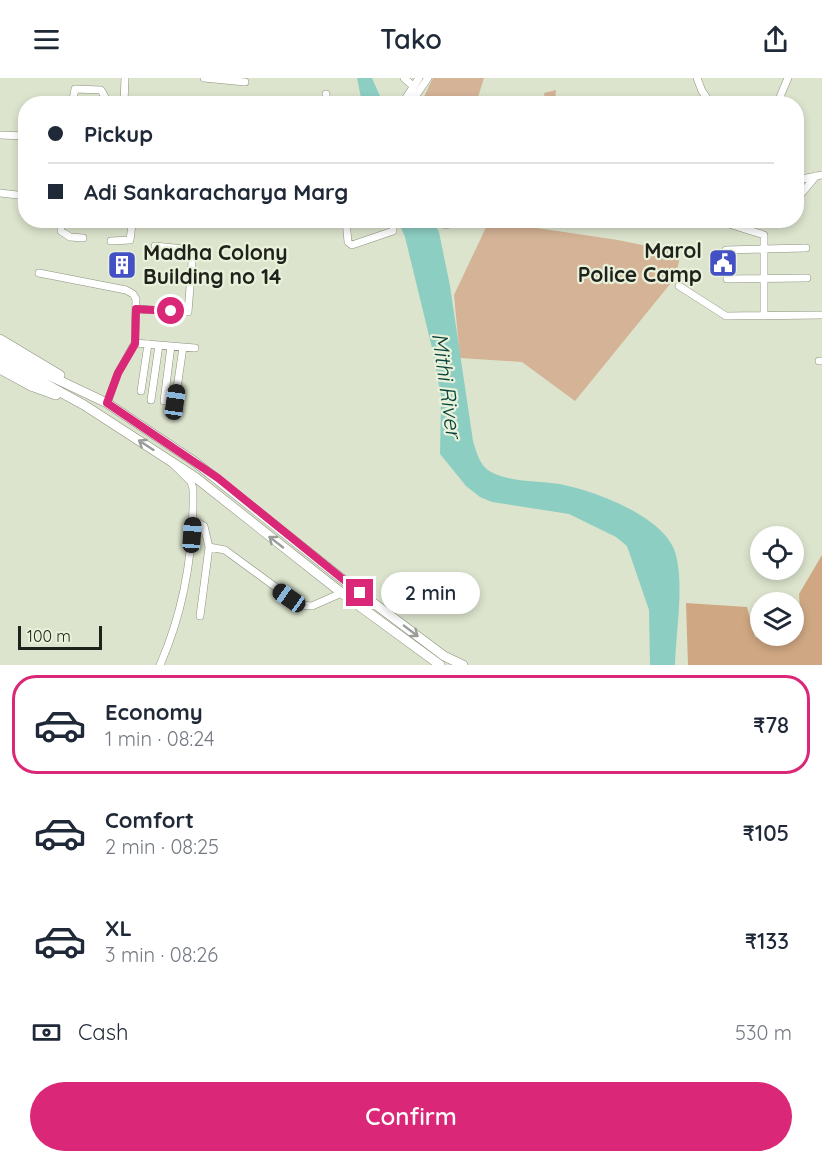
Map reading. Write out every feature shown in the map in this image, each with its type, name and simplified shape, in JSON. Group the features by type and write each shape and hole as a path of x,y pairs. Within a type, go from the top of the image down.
{"main road":[{"path":"0,339 58,374 69,386"},
{"path":"0,349 209,487 239,514 440,665"},
{"path":"0,359 107,403 218,478 353,588 444,656 463,665"},
{"path":"0,369 31,386 84,405"}],"street":[{"path":"124,96 125,78"},
{"path":"204,78 245,82"},
{"path":"404,78 412,86"},
{"path":"406,96 419,78"},
{"path":"416,96 428,78"},
{"path":"698,78 705,96"},
{"path":"780,96 788,78"},
{"path":"74,96 75,89 101,90 104,96"},
{"path":"0,135 18,136"},
{"path":"804,178 819,175"},
{"path":"804,191 819,175"},
{"path":"0,194 18,195"},
{"path":"62,228 62,231 70,237 83,238"},
{"path":"111,241 130,240 132,228"},
{"path":"347,228 348,242 352,245 393,231 393,228"},
{"path":"742,228 764,235 764,316"},
{"path":"136,309 188,312 193,250 154,246"},
{"path":"726,250 806,248"},
{"path":"39,273 126,290 134,294 136,299 135,344 118,373 107,403"},
{"path":"727,279 807,278"},
{"path":"679,286 726,316 822,315"},
{"path":"135,344 195,348"},
{"path":"141,391 148,344"},
{"path":"151,400 159,345"},
{"path":"164,401 171,346"},
{"path":"175,402 183,347"},
{"path":"160,665 173,635 184,599 193,520 191,482 171,461"},
{"path":"193,520 204,526 209,547 200,616"},
{"path":"209,547 225,550 300,605 312,606 353,588"}],"shaded area":[{"path":"433,78 484,78 478,96 424,96"},
{"path":"556,90 556,96 544,96 544,93"},
{"path":"486,228 537,228 618,240 681,253 675,278 575,401 522,362 460,358 454,295"},
{"path":"822,555 822,665 688,665 686,603 747,607 750,618 750,646 804,646 804,592 800,592"}],"water":[{"path":"357,78 372,78 380,96 361,96"},
{"name":"Mithi River","path":"401,228 437,228 439,232 450,286 473,441 484,466 491,472 506,478 559,484 609,499 644,517 670,541 676,555 679,581 675,665 650,665 649,610 627,546 616,537 569,514 492,502 480,497 466,486 440,454 441,396 432,348"}],"place":[{"name":"Marol Police Camp","path":"723,263"},
{"name":"Madha Colony Building no 14","path":"122,265"}],"route":[{"path":"171,311 136,309 135,344 118,373 115,387 107,403 218,478 236,495 360,593"}]}
